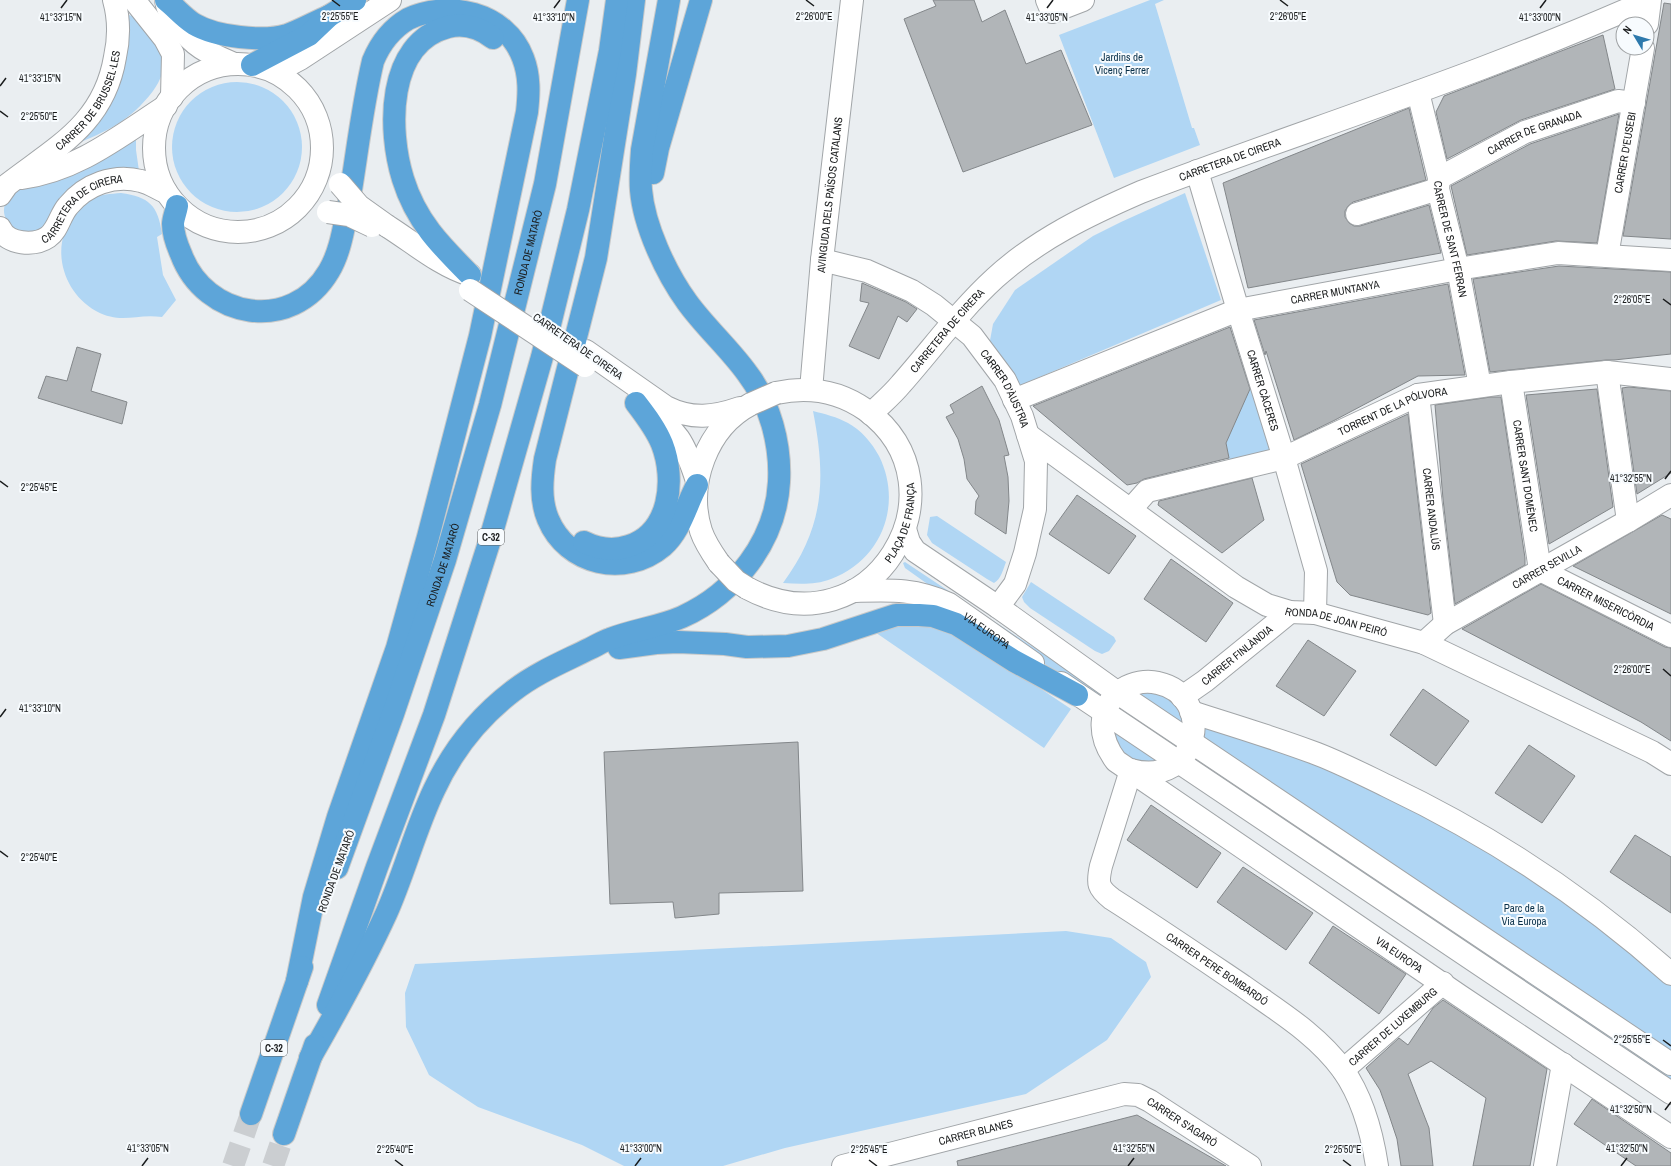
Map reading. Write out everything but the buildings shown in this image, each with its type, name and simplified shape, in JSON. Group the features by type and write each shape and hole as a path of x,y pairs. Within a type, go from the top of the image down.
{"highway":[{"path":"166,0 187,20 196,25 225,35 267,38 285,35 329,16 355,0"},
{"name":"RONDA DE MATARÓ","path":"251,1114 393,714 445,560 469,482 490,405 545,184 578,0"},
{"name":"C-32","path":"284,1134 372,881 434,715 489,543 542,357 576,218 610,51 617,0"},
{"path":"634,0 624,81 596,258 546,459 542,479 544,506 552,528 568,547 590,559 615,565 640,560 663,545 672,535 683,518 697,483"},
{"path":"310,1058 356,976 387,912 426,808 449,760 482,719 514,690 547,669 608,639 680,618 706,604 743,571 755,556 770,525 779,486 779,466 773,423 750,376 705,324 677,287 653,238 641,192 640,171 642,150 669,0"},
{"path":"647,215 654,164 700,0"},
{"path":"171,199 173,224 177,243 182,258 194,279 212,296 234,307 256,312 267,312 278,309 303,298 321,282 329,271 337,254 356,162 369,77 373,61 386,38 402,24 419,14 432,10 458,9 485,17 504,30 519,49 526,68 529,90 519,154 480,336 397,648 338,817 314,897 297,981"},
{"path":"243,65 309,36 329,16"},
{"path":"473,281 439,244 416,211 403,179 398,154 395,120 399,80 408,56 416,46 430,34 440,29 461,26 481,30 500,44 512,61 517,81 518,99 514,131 493,247 479,309 480,336"},
{"path":"557,416 559,445 554,494 559,512 573,534 588,544 611,549 621,548 641,541 654,528 664,513 668,495 667,462 662,445 652,424 636,403"},
{"path":"592,648 613,649 635,645 678,642 747,647 788,646 823,639 886,617 902,614 919,614 933,616 956,624 1014,661 1077,695"}],"street":[{"name":"CARRER DE BRUSSEL·LES","path":"8,178 78,131 103,97 112,76 117,46 118,29 114,0"},
{"path":"134,0 165,40 173,54 169,101 157,127 154,149 157,172 171,199"},
{"path":"166,0 166,9 187,38 198,47 243,65 273,71 292,84 308,100 319,123 323,148 322,161 314,185 299,206 290,215 268,227 243,233"},
{"path":"273,71 285,67 300,59 390,0"},
{"name":"AVINGUDA DELS PAÏSOS CATALANS","path":"811,390 822,260 852,0"},
{"path":"1047,0 1052,12 1082,0"},
{"path":"1648,16 1650,0"},
{"name":"CARRETERA DE CIRERA","path":"871,414 900,386 954,321 995,278 1028,251 1059,231 1101,209 1197,171 1418,92 1600,22 1650,0"},
{"name":"CARRER D'EUSEBI","path":"1607,256 1642,56"},
{"path":"0,195 7,185 8,178 51,171 78,161 98,151 169,101 182,86 193,77 220,66 243,65"},
{"name":"CARRER DE SANT FERRAN","path":"1418,92 1458,269 1480,386"},
{"name":"CARRETERA DE CIRERA","path":"308,100 312,100 318,105 323,113 332,165 340,184 359,206 387,230"},
{"name":"CARRER DE GRANADA","path":"1357,214 1439,184 1525,132 1618,102 1634,103"},
{"name":"CARRER CÀCERES","path":"1197,171 1284,458 1316,572 1315,613"},
{"name":"CARRETERA DE CIRERA","path":"0,228 1,231 15,241 23,243 42,240 50,236 68,206 91,186 120,178 143,181 171,199 186,215 207,227 218,230 262,235 310,214 328,212 339,213 359,218 387,230 473,281 586,359 666,407 692,416 706,417 749,404"},
{"name":"CARRER MUNTANYA","path":"1014,400 1238,310 1458,269 1558,253 1671,260"},
{"name":"CARRER D'ÀUSTRIA","path":"822,260 866,271 899,284 929,302 972,336 1005,380 1022,416 1036,461 1034,509 1025,553 1015,584 998,607"},
{"name":"CARRETERA DE CIRERA","path":"586,359 636,403 663,420 677,435 688,453 697,483"},
{"path":"1607,372 1628,521"},
{"name":"TORRENT DE LA PÓLVORA","path":"1131,509 1147,491 1284,458 1418,394 1607,372 1671,379"},
{"name":"CARRER SANT DOMÈNEC","path":"1511,382 1540,570"},
{"name":"PLAÇA DE FRANÇA","path":"811,390 826,392 850,400 871,414 890,435 900,453 907,473 910,501 905,529 900,542 885,565 870,579 853,591 842,596 818,603 793,603 769,598 747,588 727,573 712,553 701,531 696,506 697,483 700,466 714,438 735,414 749,404 776,393 811,390"},
{"name":"CARRER ANDALÚS","path":"1418,394 1445,624"},
{"name":"RONDA DE JOAN PEIRÓ","path":"1028,435 1236,587 1267,605 1290,612 1315,613 1424,643 1652,752 1671,764"},
{"name":"CARRER SEVILLA","path":"1424,643 1445,624 1628,521 1667,502"},
{"path":"905,529 909,542 915,551 998,607 1118,693 1671,1064"},
{"name":"CARRER MISERICÒRDIA","path":"1540,570 1671,636"},
{"name":"VIA EUROPA","path":"853,591 899,590 936,598 949,604 1005,642 1077,695 1105,712 1671,1093"},
{"name":"CARRER FINLÀNDIA","path":"1186,704 1205,681 1290,612"},
{"name":"VIA EUROPA","path":"1131,770 1142,773 1166,770 1184,756 1191,742 1194,726 1186,704 1172,688 1153,682 1142,682 1132,685 1118,693 1105,712 1102,728 1104,741 1108,751 1116,761 1671,1137"},
{"name":"VIA EUROPA","path":"1186,704 1313,752 1428,806 1496,845 1560,885 1671,974"},
{"name":"CARRER PERE BOMBARDÓ","path":"1131,770 1101,866 1098,879 1099,886 1104,892 1296,1023 1317,1042 1342,1070 1356,1093 1374,1144 1377,1166"},
{"name":"CARRER DE LUXEMBURG","path":"1342,1070 1443,983"},
{"path":"1544,1166 1562,1064"},
{"name":"CARRER S'AGARÓ","path":"1109,1097 1124,1094 1138,1095 1150,1101 1236,1162"},
{"name":"CARRER BLANES","path":"843,1166 1109,1097"}],"green space":[{"name":"Jardins de Vicenç Ferrer","path":"1150,0 1164,0 1155,4 1192,128 1194,128 1200,145 1114,178 1059,35"},
{"path":"129,15 140,22 161,50 163,69 160,78 153,91 127,118 108,130 73,145 126,18"},
{"path":"237,82 262,87 283,101 297,122 302,147 297,172 283,193 262,207 237,212 212,207 191,193 177,172 172,147 177,122 191,101 212,87"},
{"path":"134,138 136,139 139,171 119,169 99,173 39,233 15,232 10,226 4,210 7,200 17,189"},
{"path":"121,193 145,200 155,209 158,216 162,234 157,237 163,275 176,300 162,317 144,316 121,318 105,315 96,311 84,303 75,292 63,267 61,253 63,240 67,226 75,214 85,203 94,197 106,194"},
{"path":"1185,193 1221,300 1021,385 1010,383 989,346 993,324 1015,290 1093,236"},
{"path":"1252,384 1272,456 1230,467 1226,443"},
{"path":"813,411 835,417 848,423 862,433 873,446 879,456 886,474 889,493 888,511 883,528 875,544 863,559 849,570 831,579 819,582 801,584 783,583 797,562 807,542 819,501 820,458"},
{"path":"937,516 1006,562 1002,574 994,583 932,543 927,535 930,517"},
{"path":"905,562 1102,693 1104,700 1078,685 978,620 905,568 903,563"},
{"path":"1031,582 1114,637 1116,641 1109,651 1102,654 1095,651 1030,608 1024,602 1022,597"},
{"path":"916,619 954,631 1071,709 1044,748 869,628"},
{"path":"1136,693 1161,693 1179,707 1184,725"},
{"path":"1118,706 1121,706 1178,744 1178,749 1117,712"},
{"name":"Parc de la Via Europa","path":"1205,725 1334,772 1409,806 1544,885 1671,985 1671,1056 1206,741 1201,733"},
{"path":"1113,728 1160,760 1159,763 1135,763 1116,747"},
{"path":"1194,757 1671,1074 1671,1082 1198,766 1192,758"},
{"path":"1066,931 1111,938 1146,962 1151,977 1107,1040 1026,1094 785,1148 723,1166 624,1166 582,1145 478,1107 429,1075 406,1027 405,993 415,964"}],"tunnel":[{"path":"233,1166 251,1114"},
{"path":"273,1166 284,1134"}]}
